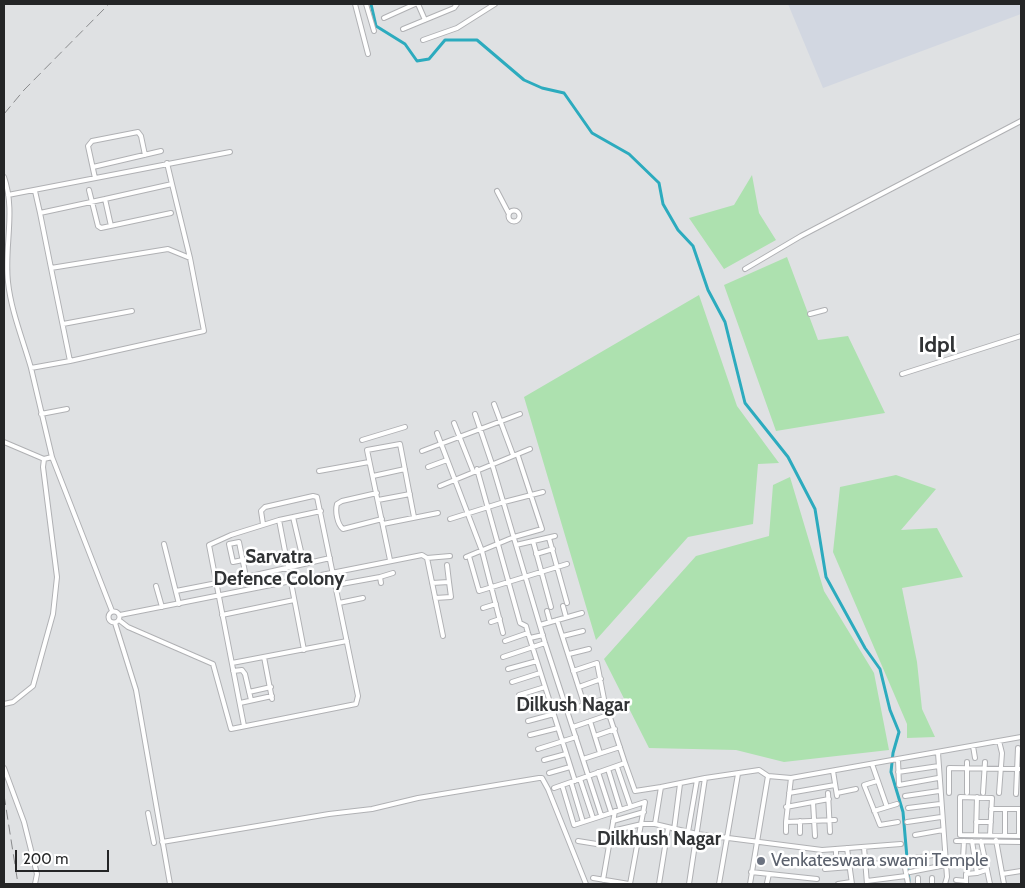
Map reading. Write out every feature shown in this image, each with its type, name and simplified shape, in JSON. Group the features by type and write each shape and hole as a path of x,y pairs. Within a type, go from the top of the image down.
{"street":[{"path":"354,4 368,54"},
{"path":"366,4 374,31"},
{"path":"384,18 417,4 425,20"},
{"path":"404,29 454,8 457,4"},
{"path":"423,40 457,28 495,4"},
{"path":"745,270 802,236 1021,121"},
{"path":"1014,125 1021,129"},
{"path":"95,178 88,146 92,141 138,132 141,136 145,154"},
{"path":"93,166 161,151"},
{"path":"8,195 230,152"},
{"path":"31,368 204,331 190,258 167,163"},
{"path":"4,177 10,218 7,235 8,281 52,457 112,611 109,618 118,620 128,627 213,664 229,727 233,729 356,704 358,696 321,511 315,496 270,505 261,510 263,524"},
{"path":"40,213 172,184"},
{"path":"89,190 98,226 101,228 171,213"},
{"path":"35,191 70,361"},
{"path":"497,191 509,214"},
{"path":"105,199 110,226"},
{"path":"51,268 168,249 190,258"},
{"path":"810,314 825,310"},
{"path":"63,324 132,311"},
{"path":"902,374 1021,336"},
{"path":"494,404 516,455 542,529 514,537 468,557 480,591 567,564"},
{"path":"41,414 67,409"},
{"path":"475,414 504,502 545,643 568,708 601,816"},
{"path":"422,451 520,414"},
{"path":"454,423 475,470 488,507 520,623 526,626 570,767 583,822"},
{"path":"362,440 405,427"},
{"path":"437,432 482,551 503,633"},
{"path":"4,442 44,459 52,457"},
{"path":"390,560 367,450 400,444 414,517"},
{"path":"440,486 530,449"},
{"path":"4,704 12,702 32,686 53,614 57,577 45,489 44,459"},
{"path":"428,467 447,460"},
{"path":"319,471 369,462"},
{"path":"373,476 405,469"},
{"path":"450,519 467,512 543,492"},
{"path":"377,493 342,501 337,504 336,510 339,524 343,528 438,513"},
{"path":"378,500 410,494"},
{"path":"244,726 209,545 263,524 321,511"},
{"path":"293,517 304,564"},
{"path":"279,520 304,650"},
{"path":"516,546 555,536"},
{"path":"549,538 558,567 566,617"},
{"path":"533,541 551,607"},
{"path":"243,560 233,562 229,544 239,542 243,560 246,577"},
{"path":"164,544 178,604"},
{"path":"536,554 553,549"},
{"path":"118,620 162,607 390,560 422,555 427,558 450,556"},
{"path":"176,591 224,581 232,575 246,577 330,558"},
{"path":"427,558 443,636"},
{"path":"435,598 451,597 447,565"},
{"path":"336,585 393,573"},
{"path":"380,577 381,584"},
{"path":"432,583 449,582"},
{"path":"156,586 162,607"},
{"path":"339,603 363,598"},
{"path":"222,615 294,600"},
{"path":"483,608 496,604"},
{"path":"112,611 118,612 118,620 136,690 170,884"},
{"path":"547,611 550,622"},
{"path":"540,625 582,613"},
{"path":"491,622 500,619"},
{"path":"557,620 584,704"},
{"path":"563,636 583,631"},
{"path":"505,641 543,635"},
{"path":"232,663 347,642"},
{"path":"504,657 545,643"},
{"path":"568,654 589,649"},
{"path":"240,702 272,698 264,657"},
{"path":"508,669 537,660"},
{"path":"573,671 597,663 604,699 611,714 635,791 758,770 768,776 791,778 1021,737"},
{"path":"234,671 244,672 251,700"},
{"path":"512,682 540,673"},
{"path":"578,687 600,679"},
{"path":"248,692 271,687"},
{"path":"519,695 545,687"},
{"path":"528,721 604,699"},
{"path":"524,708 549,701"},
{"path":"573,727 611,714"},
{"path":"590,721 600,753"},
{"path":"530,736 558,728"},
{"path":"595,736 615,729"},
{"path":"538,749 576,737"},
{"path":"999,741 1002,753 999,794"},
{"path":"973,746 975,758"},
{"path":"584,759 620,747"},
{"path":"1016,794 1019,769 1018,748"},
{"path":"938,753 938,778 946,866 945,884"},
{"path":"544,760 566,754"},
{"path":"898,760 899,785 938,778"},
{"path":"966,794 967,762"},
{"path":"983,793 985,762"},
{"path":"554,788 625,763"},
{"path":"872,764 887,807"},
{"path":"898,772 939,766"},
{"path":"549,773 570,767"},
{"path":"617,767 630,806"},
{"path":"4,768 24,822 30,855 37,874 35,884"},
{"path":"949,793 949,768 1019,769"},
{"path":"608,769 620,808"},
{"path":"833,771 837,794 856,789"},
{"path":"598,772 613,812 612,831 603,880"},
{"path":"720,884 738,774"},
{"path":"750,884 768,776"},
{"path":"162,842 329,814 372,809 418,798 542,778 586,884"},
{"path":"689,884 705,778"},
{"path":"786,832 786,807 791,778"},
{"path":"580,779 593,818"},
{"path":"688,832 697,780"},
{"path":"877,780 864,785 881,826 898,822"},
{"path":"674,830 680,784"},
{"path":"562,785 574,825 620,808 645,802 630,884 593,878"},
{"path":"789,793 835,785"},
{"path":"654,824 661,787"},
{"path":"905,796 939,791"},
{"path":"828,793 830,832"},
{"path":"990,835 992,798 960,797 960,835 1020,836 1020,809 992,809"},
{"path":"976,835 977,797"},
{"path":"786,807 828,799"},
{"path":"813,802 815,836"},
{"path":"874,811 897,804"},
{"path":"908,808 940,804"},
{"path":"1005,809 1005,836"},
{"path":"613,821 644,812"},
{"path":"148,813 154,843"},
{"path":"907,822 942,817"},
{"path":"786,822 835,820"},
{"path":"800,821 800,833"},
{"path":"976,822 991,822"},
{"path":"612,831 642,824 654,824 697,834 822,850 901,844"},
{"path":"659,884 668,828"},
{"path":"915,836 943,830"},
{"path":"629,838 639,840"},
{"path":"996,840 1004,884"},
{"path":"956,841 996,840 1021,842"},
{"path":"910,872 946,866 962,861 964,841"},
{"path":"972,841 977,873"},
{"path":"981,841 990,884"},
{"path":"578,842 609,846"},
{"path":"864,847 867,882 906,876"},
{"path":"838,884 852,883 847,848"},
{"path":"836,849 836,860"},
{"path":"909,859 945,852"},
{"path":"866,864 903,862 908,884"},
{"path":"826,869 850,867"},
{"path":"956,880 966,883 966,874 986,870"},
{"path":"1002,874 1021,871"},
{"path":"751,872 817,879"},
{"path":"767,883 769,874"},
{"path":"802,884 803,878"},
{"path":"918,878 918,884"},
{"path":"932,878 932,884"}],"shaded area":[{"path":"788,4 1021,4 1021,14 823,88"}],"green space":[{"path":"752,175 759,213 776,240 724,269 689,218 734,205"},
{"path":"787,257 818,340 848,336 885,413 776,431 724,285"},
{"path":"699,295 737,406 779,463 758,464 753,524 688,537 596,640 524,397"},
{"path":"896,475 936,489 901,530 937,528 963,577 902,588 917,662 922,709 935,737 907,738 907,724 833,552 840,487"},
{"path":"790,477 824,591 874,673 889,750 784,762 736,750 649,748 604,659 696,556 769,536 773,485"}],"waterway":[{"path":"371,4 376,26 405,44 417,61 429,59 445,40 477,40 524,80 542,88 564,93 592,133 629,154 659,183 663,204 678,230 693,246 708,290 725,322 745,403 788,457 815,509 826,577 865,648 880,669 890,710 899,732 893,753 891,772 903,812 909,881"}],"railway":[{"path":"4,114 24,90 109,4"},
{"path":"4,795 18,884"}],"place":[{"name":"Venkateswara swami Temple","path":"761,861"}],"district":[{"name":"Idpl","path":"937,346"},
{"name":"Sarvatra Defence Colony","path":"279,568"},
{"name":"Dilkush Nagar","path":"573,705"},
{"name":"Dilkhush Nagar","path":"659,839"}]}
